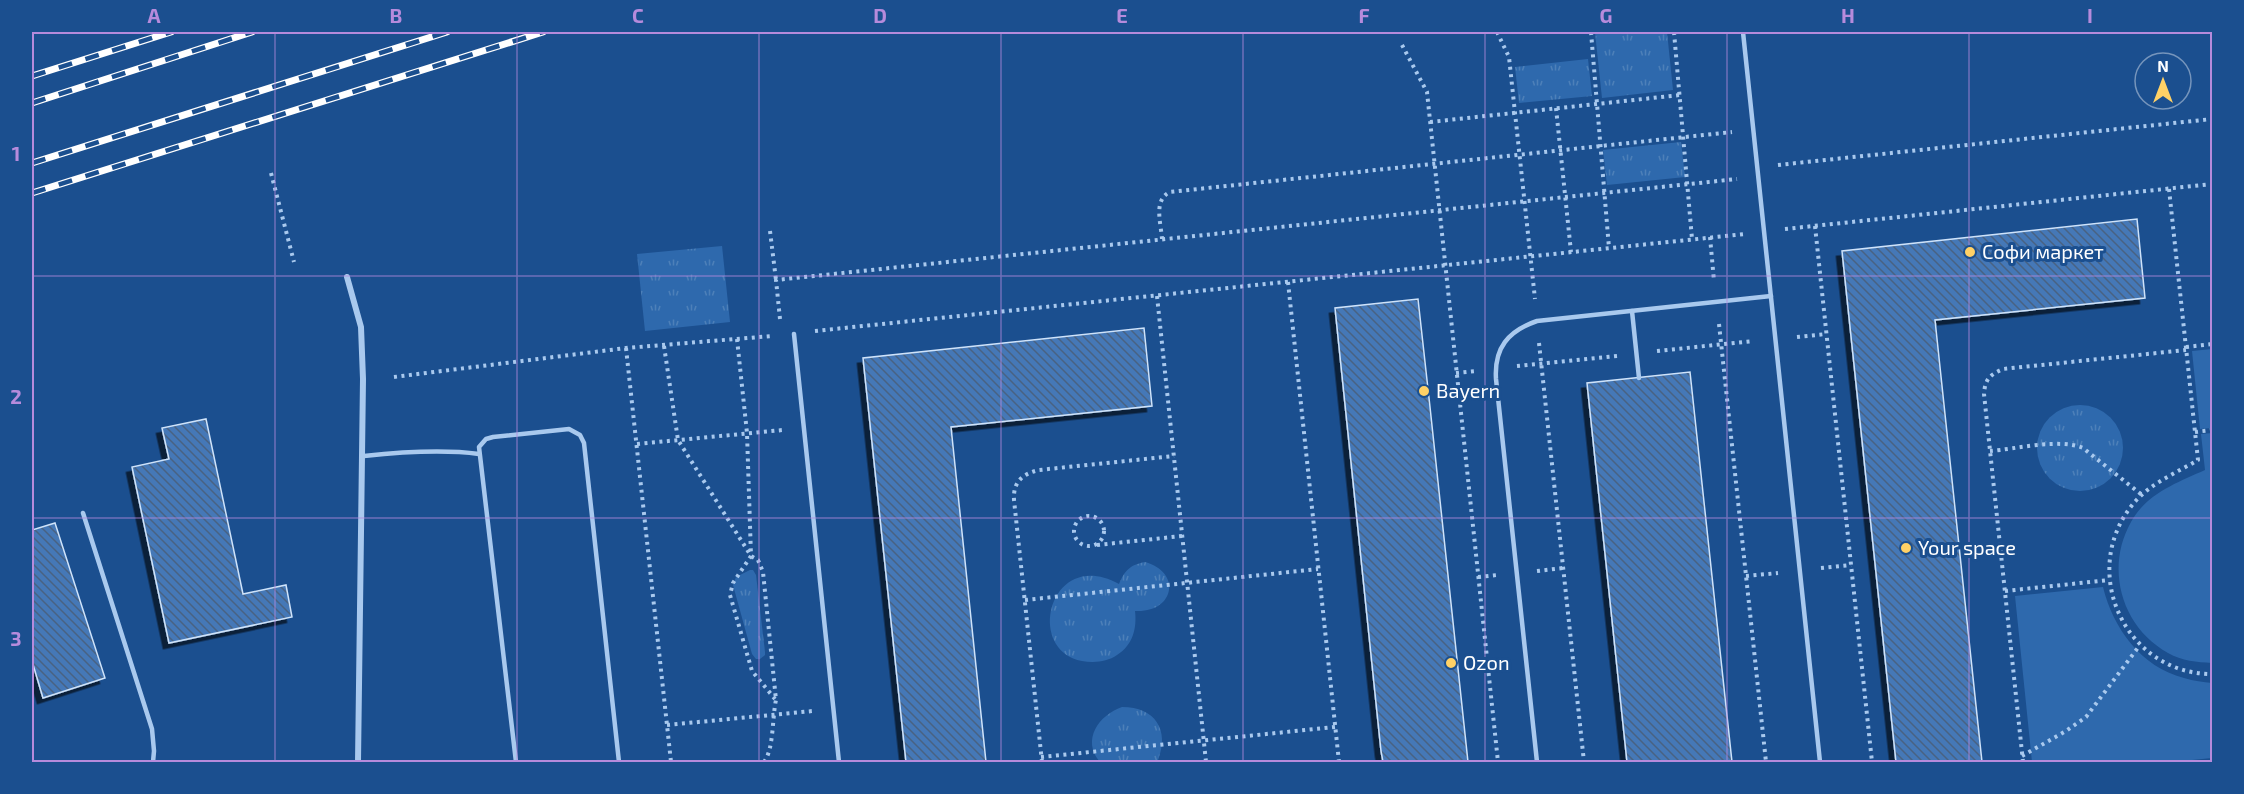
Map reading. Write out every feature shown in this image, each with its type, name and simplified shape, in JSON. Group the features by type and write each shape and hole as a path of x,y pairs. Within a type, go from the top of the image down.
{"street":[{"path":"347,277 361,327 364,456 358,762"}],"lane":[{"path":"1743,32 1820,762"},
{"path":"1537,762 1495,368 1499,350 1508,338 1522,326 1537,321 1771,296"},
{"path":"1632,311 1639,378"},
{"path":"794,334 839,762"},
{"path":"516,762 478,454 482,443 493,437 569,429 580,435 584,443 619,762"},
{"path":"364,456 459,451 478,454"},
{"path":"83,513 152,729 153,762"}],"path":[{"path":"1497,32 1509,57 1584,762"},
{"path":"1591,32 1609,248"},
{"path":"1674,32 1692,239"},
{"path":"1402,45 1427,92 1498,762"},
{"path":"1430,122 1680,95"},
{"path":"1556,108 1571,252"},
{"path":"1757,167 2212,119"},
{"path":"1162,239 1160,200 1170,192 1754,130"},
{"path":"271,173 294,262"},
{"path":"776,280 1758,177"},
{"path":"394,377 626,348 794,334 2212,184"},
{"path":"2169,189 2198,460 2161,481 2133,505 2117,530 2111,551 2109,580 2123,623 2140,645 2178,669 2199,674 2212,674"},
{"path":"1815,226 1872,762"},
{"path":"770,231 781,335"},
{"path":"1710,237 1766,762"},
{"path":"1288,282 1339,762"},
{"path":"1157,296 1206,762"},
{"path":"738,339 747,433 751,556 732,584 730,595 752,671 776,700"},
{"path":"2023,762 1984,394 1985,382 1991,374 2003,369 2212,344"},
{"path":"664,346 678,440 751,556 758,560 763,572 776,700 770,750 764,762"},
{"path":"626,348 671,762"},
{"path":"637,444 804,428"},
{"path":"2195,432 2212,430"},
{"path":"1990,451 2062,444 2076,445 2083,448 2142,495"},
{"path":"1174,456 1039,470 1020,478 1014,492 1042,760 1335,727"},
{"path":"1096,545 1102,539 1105,530 1102,522 1095,516 1086,516 1078,520 1074,528 1074,537 1080,543 1088,546 1182,537"},
{"path":"1025,600 1318,569"},
{"path":"2005,591 2109,580"},
{"path":"2022,756 2086,717 2140,645"},
{"path":"667,726 833,709"}],"green space":[{"path":"1595,32 1667,32 1673,90 1602,98"},
{"path":"1588,59 1592,96 1519,103 1515,67"},
{"path":"1681,142 1685,177 1607,185 1603,150"},
{"path":"722,246 730,322 645,331 637,254"},
{"path":"2212,349 2212,428 2200,429 2192,351"},
{"path":"2080,405 2104,412 2116,424 2123,448 2116,472 2104,484 2080,491 2056,484 2044,472 2037,448 2044,424 2056,412"},
{"path":"2212,433 2212,663 2195,662 2168,653 2152,642 2139,628 2122,595 2119,558 2123,540 2137,512 2154,496 2205,470 2201,434"},
{"path":"1145,562 1157,567 1165,574 1169,582 1169,591 1159,606 1135,611 1133,636 1127,646 1109,659 1091,662 1082,661 1064,653 1054,639 1050,622 1053,604 1062,589 1076,578 1095,576 1119,584 1129,569"},
{"path":"753,570 756,575 765,652 760,659 756,659 752,654 733,585 736,577"},
{"path":"2103,587 2122,631 2142,655 2169,673 2191,680 2212,683 2212,758 2172,762 2032,762 2015,596"},
{"path":"1122,707 1143,711 1157,722 1162,739 1158,760 1161,762 1100,762 1092,745 1095,729 1106,716"}],"building":[{"path":"2137,219 2145,298 1935,320 1982,762 1896,762 1842,251"},
{"path":"1418,299 1468,762 1383,762 1381,751 1335,308"},
{"path":"1144,328 1152,406 951,427 986,762 906,762 863,358"},
{"path":"1690,372 1732,762 1627,762 1587,383"},
{"path":"206,419 243,594 286,585 292,617 169,643 132,467 169,459 162,428"},
{"path":"55,523 105,678 43,698 32,661 32,530"}],"railway":[{"path":"32,76 171,32"},
{"path":"32,103 252,32"},
{"path":"32,163 447,32"},
{"path":"32,193 543,32"}],"place":[{"name":"Софи маркет","path":"1970,252"},
{"name":"Bayern","path":"1424,391"},
{"name":"Your space","path":"1906,548"},
{"name":"Ozon","path":"1451,663"}]}
